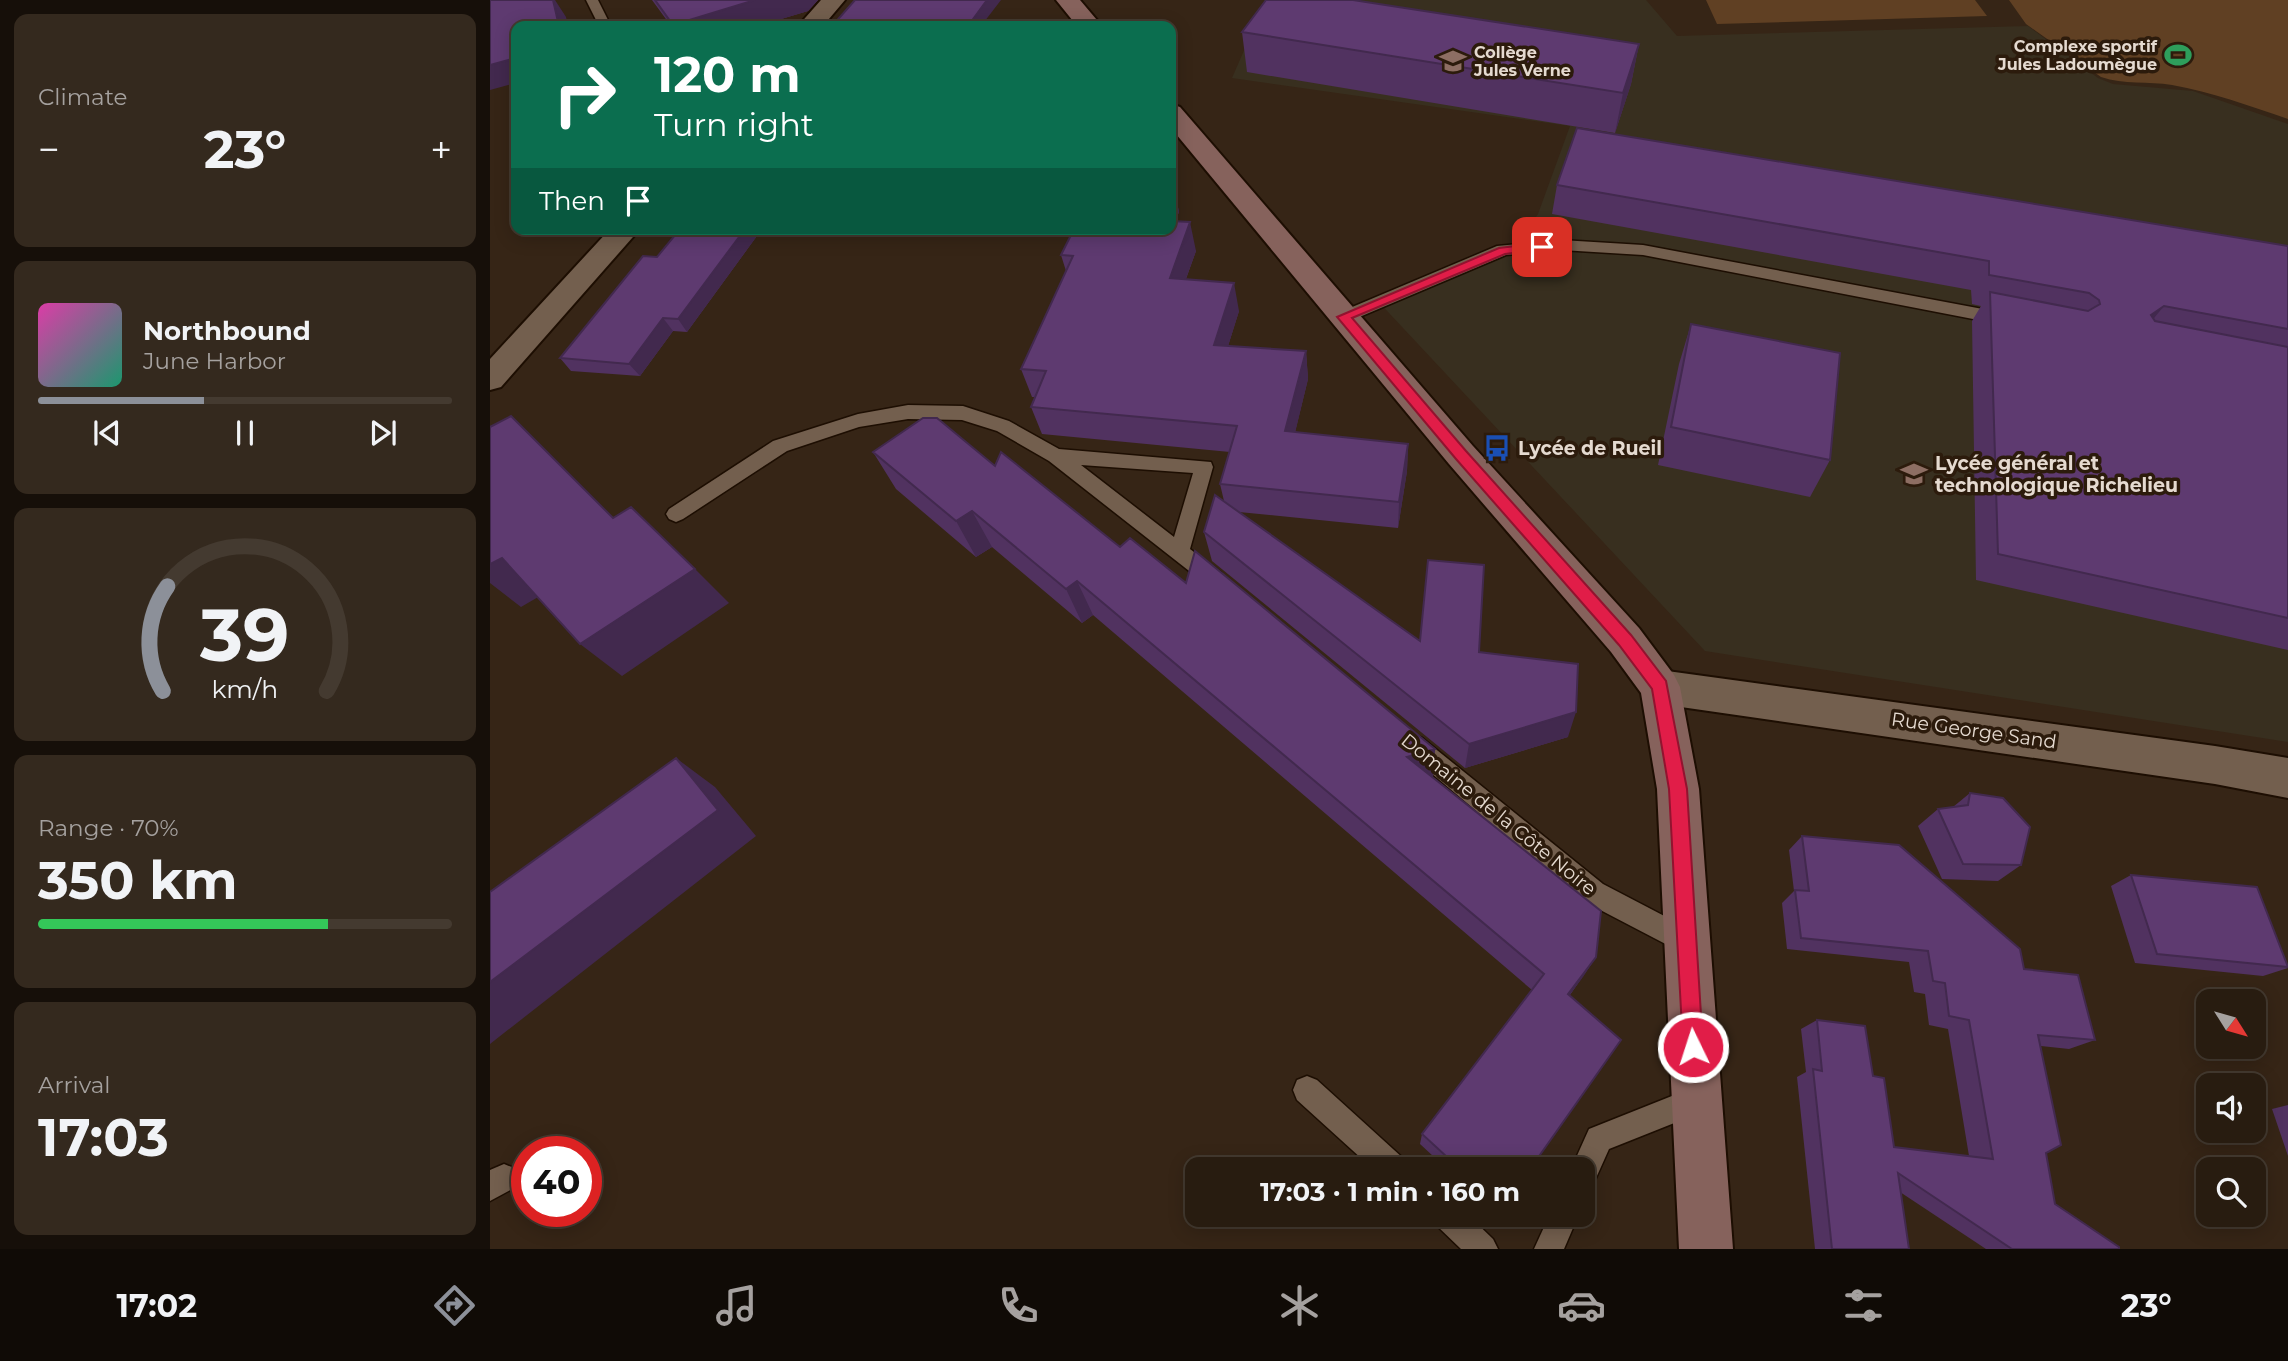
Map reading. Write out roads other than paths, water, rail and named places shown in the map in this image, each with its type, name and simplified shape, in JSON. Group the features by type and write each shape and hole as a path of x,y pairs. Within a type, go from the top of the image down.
{"street":[{"path":"815,21 834,0"},
{"path":"1067,0 1086,21"},
{"path":"1176,118 1461,455 1625,640 1660,687 1678,789 1706,1249"},
{"path":"490,379 621,235"},
{"name":"Rue George Sand","path":"1660,687 2215,765 2288,778"}],"lane":[{"path":"592,0 602,21"},
{"path":"1343,317 1503,250 1561,245 1643,250 2014,321"},
{"path":"676,514 780,446 858,421 908,412 963,413 1003,426 1056,456 1233,595"},
{"path":"1056,456 1205,467 1180,551"},
{"name":"Domaine de la Côte Noire","path":"1403,736 1594,893 1686,941"},
{"path":"1307,1090 1381,1157"},
{"path":"1591,1157 1599,1139 1697,1100"},
{"path":"1459,1227 1483,1249"},
{"path":"1549,1249 1559,1227"}],"place":[{"name":"Complexe sportif Jules Ladoumègue","path":"2178,55"},
{"name":"Collège Jules Verne","path":"1453,61"},
{"name":"Lycée de Rueil","path":"1497,448"},
{"name":"Lycée général et technologique Richelieu","path":"1914,474"}]}
